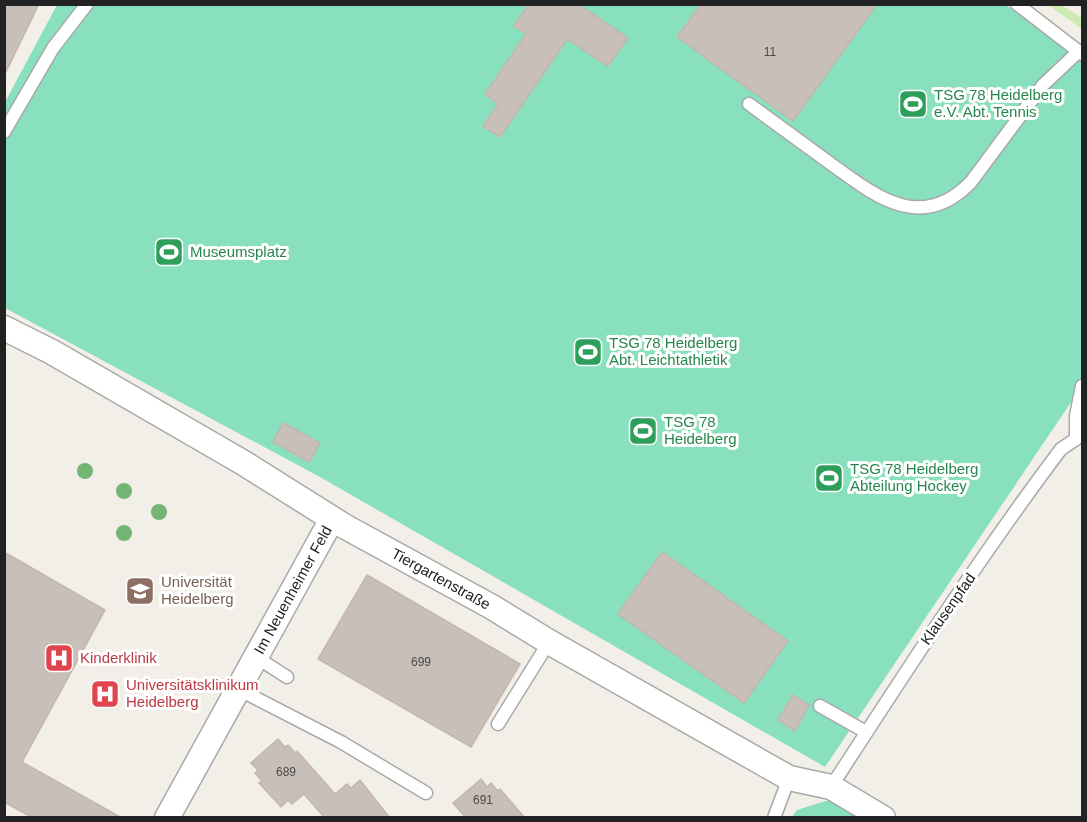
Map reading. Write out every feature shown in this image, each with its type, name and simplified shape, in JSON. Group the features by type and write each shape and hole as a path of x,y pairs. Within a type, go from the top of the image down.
{"street":[{"name":"Tiergartenstraße","path":"4,328 52,352 242,462 332,519 492,607 549,642 789,778 831,787 883,818"},
{"name":"Im Neuenheimer Feld","path":"167,818 332,519"}],"lane":[{"path":"4,132 53,48 87,4"},
{"path":"748,104 868,191 903,205 925,207 942,204 958,196 971,182 1043,85 1081,52 1017,4"},
{"path":"1079,439 1076,416 1083,386"},
{"name":"Klausenpfad","path":"831,787 917,653 1041,477 1061,449 1079,439"},
{"path":"498,724 549,642"},
{"path":"256,657 288,677"},
{"path":"238,689 341,742 426,793"},
{"path":"820,706 866,732"},
{"path":"774,818 789,778"}],"green space":[{"name":"TSG 78 Heidelberg","path":"57,5 1006,5 1082,56 1082,386 825,767 320,477 5,308 4,104"},
{"path":"1048,5 1061,5 1082,18 1082,29"},
{"path":"832,799 863,818 791,818 797,810"}],"building":[{"path":"4,4 39,4 4,76"},
{"path":"529,4 578,4 628,38 608,66 567,39 500,137 483,126 498,104 485,94 526,34 514,26"},
{"path":"701,4 877,4 793,121 677,37"},
{"path":"283,423 320,443 309,462 273,442"},
{"name":"Kinderklinik","path":"4,552 105,610 22,762 122,818 33,818 4,802"},
{"path":"662,552 788,641 744,703 618,614"},
{"path":"367,575 520,664 471,747 318,659"},
{"path":"793,695 809,705 795,731 778,720"},
{"path":"278,739 285,747 288,745 295,753 297,751 335,794 347,784 351,788 360,780 390,818 325,818 304,794 292,804 288,800 281,807 259,783 262,781 255,773 258,770 251,763"},
{"path":"481,779 487,787 491,783 498,791 500,789 525,818 466,818 453,803"}],"place":[{"name":"TSG 78 Heidelberg e.V. Abt. Tennis","path":"913,104"},
{"name":"Museumsplatz","path":"169,252"},
{"name":"TSG 78 Heidelberg Abt. Leichtathletik","path":"588,352"},
{"name":"TSG 78 Heidelberg","path":"643,431"},
{"name":"TSG 78 Heidelberg Abteilung Hockey","path":"829,478"},
{"name":"Universität Heidelberg","path":"140,591"},
{"name":"Kinderklinik","path":"59,658"},
{"name":"Universitätsklinikum Heidelberg","path":"105,694"}]}
